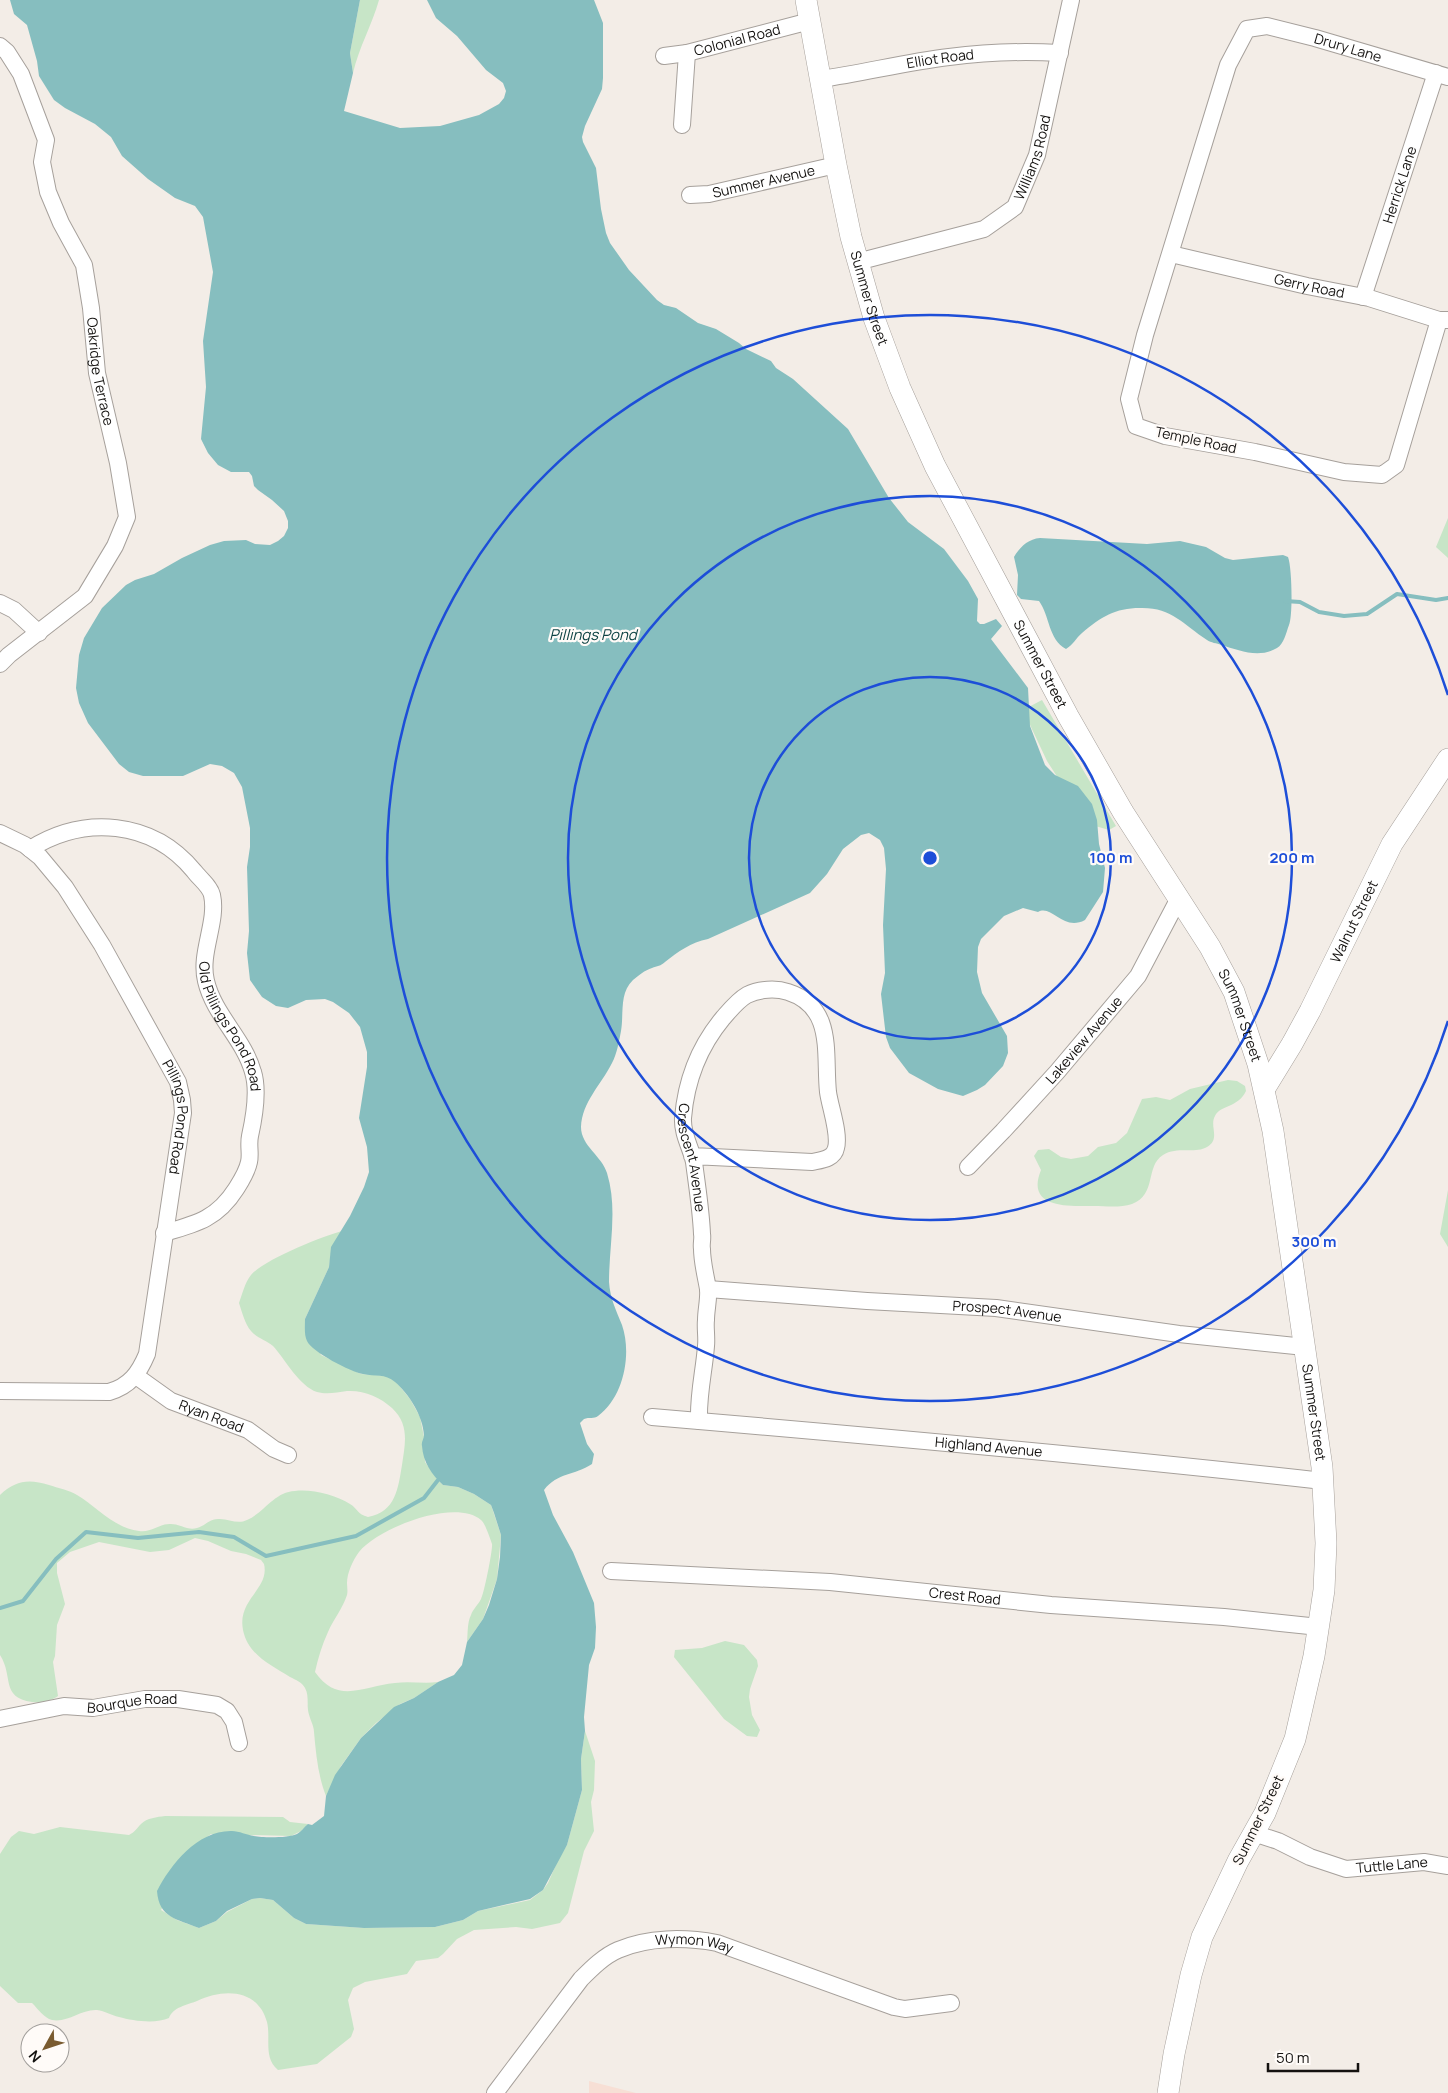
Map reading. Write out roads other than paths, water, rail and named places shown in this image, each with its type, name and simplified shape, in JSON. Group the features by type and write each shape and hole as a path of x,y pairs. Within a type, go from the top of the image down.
{"main road":[{"name":"Summer Street","path":"806,0 836,165 857,262 874,318 900,388 935,466 1097,767 1210,948 1234,992 1265,1088 1276,1151 1323,1481 1326,1563 1319,1627 1314,1660 1295,1739 1264,1813 1220,1897 1202,1937 1191,1975 1168,2093"},
{"name":"Walnut Street","path":"1265,1088 1310,1011 1392,844 1448,759"}],"street":[{"name":"Williams Road","path":"857,262 984,229 1015,207 1037,155 1071,0"},
{"name":"Colonial Road","path":"664,56 686,53 810,21"},
{"name":"Drury Lane","path":"1246,30 1267,26 1442,75"},
{"name":"Temple Road","path":"1246,30 1228,65 1145,335 1129,399 1136,426 1165,436 1254,452 1344,472 1382,475 1396,465 1444,320"},
{"name":"Oakridge Terrace","path":"0,46 7,52 21,74 46,140 42,162 48,192 60,223 84,265 91,308 97,373 118,464 127,517 115,546 86,596 0,664"},
{"name":"Elliot Road","path":"821,79 863,74 948,57 1011,51 1060,52"},
{"path":"682,124 686,53"},
{"name":"Herrick Lane","path":"1363,297 1442,75"},
{"name":"Summer Avenue","path":"690,195 709,194 836,165"},
{"name":"Gerry Road","path":"1171,254 1306,286 1363,297 1444,320"},
{"path":"0,603 14,610 39,633"},
{"name":"Old Pillings Pond Road","path":"30,849 45,839 75,829 110,826 133,830 151,838 182,857 212,895 211,923 205,957 206,982 215,1003 254,1072 252,1128 249,1139 250,1157 240,1183 226,1205 217,1213 191,1226 164,1234"},
{"name":"Pillings Pond Road","path":"0,833 11,837 30,849 51,870 90,925 181,1089 182,1100 182,1128 164,1234 147,1354 136,1376 118,1389 109,1392 0,1391"},
{"name":"Lakeview Avenue","path":"968,1166 990,1146 1057,1072 1138,976 1179,898"},
{"name":"Crescent Avenue","path":"692,1156 800,1162 825,1160 832,1155 836,1148 828,1089 828,1053 822,1021 814,1009 803,1000 782,990 764,990 748,995 731,1008 703,1044 694,1065 683,1120 685,1135 692,1156 700,1207 702,1249 708,1289 706,1345 698,1396 699,1421"},
{"name":"Prospect Avenue","path":"708,1289 996,1308 1179,1334 1305,1347"},
{"name":"Ryan Road","path":"136,1376 171,1401 248,1430 288,1455"},
{"name":"Highland Avenue","path":"652,1417 1234,1471 1323,1481"},
{"name":"Crest Road","path":"611,1571 830,1582 1051,1605 1224,1617 1319,1627"},
{"name":"Bourque Road","path":"0,1719 64,1706 93,1708 145,1699 178,1699 217,1705 227,1711 234,1722 239,1744"},
{"name":"Tuttle Lane","path":"1253,1833 1278,1840 1310,1857 1346,1869 1424,1862 1448,1866"},
{"name":"Wymon Way","path":"495,2093 588,1972 617,1950 646,1942 682,1939 717,1942 894,2007 905,2009 951,2003"}],"water":[{"name":"Pillings Pond","path":"10,0 360,0 350,53 353,73 344,111 400,128 440,126 479,115 499,104 504,98 506,91 503,83 486,70 457,36 436,18 427,0 594,0 603,23 603,78 602,89 582,137 596,168 601,209 610,243 629,270 657,300 664,305 676,308 698,323 716,329 746,349 771,361 776,368 793,379 848,429 889,498 908,522 944,549 968,581 978,599 977,621 980,624 984,624 996,619 1002,626 991,639 1028,688 1030,726 1045,765 1055,775 1078,786 1092,804 1097,820 1099,844 1105,868 1103,892 1085,920 1070,923 1048,912 1038,912 1023,908 1004,916 981,939 978,947 977,972 982,993 1007,1036 1008,1053 1003,1066 985,1085 963,1096 938,1089 909,1073 890,1048 886,1037 881,994 885,973 883,925 886,869 884,848 880,840 869,833 861,835 843,849 827,874 810,893 708,939 690,945 662,964 644,972 629,985 624,997 621,1031 615,1056 608,1071 588,1102 581,1127 584,1140 601,1161 607,1173 610,1187 612,1214 609,1282 612,1299 625,1336 626,1362 624,1374 620,1387 607,1408 596,1417 584,1419 580,1423 587,1444 594,1454 592,1464 555,1480 544,1490 553,1515 573,1552 594,1603 595,1648 589,1665 584,1717 585,1731 581,1759 582,1790 567,1845 543,1890 530,1899 478,1911 463,1920 435,1927 364,1928 306,1924 294,1918 273,1900 260,1898 252,1899 227,1911 216,1921 199,1928 170,1916 161,1907 158,1900 157,1891 170,1870 187,1850 208,1836 232,1831 258,1837 288,1836 297,1834 308,1824 312,1825 324,1816 326,1796 335,1775 361,1738 394,1707 454,1675 462,1665 467,1642 483,1619 497,1579 501,1535 491,1505 474,1494 458,1487 443,1485 435,1477 426,1463 423,1452 422,1443 424,1435 421,1420 410,1399 400,1387 387,1377 363,1374 341,1366 316,1351 306,1339 305,1319 329,1267 331,1247 350,1216 369,1172 367,1147 359,1118 367,1067 367,1052 360,1027 349,1013 333,1002 325,999 306,1000 288,1008 276,1006 262,997 250,980 247,953 249,931 247,867 250,828 242,787 234,773 222,766 210,764 183,776 143,776 129,772 119,764 88,723 79,703 76,688 79,655 84,638 102,608 126,585 154,574 210,545 224,541 246,540 255,544 270,545 284,536 288,528 288,521 284,511 254,486 249,472 231,472 218,465 208,453 201,439 206,387 203,341 213,272 203,217 195,206 175,198 148,179 122,156 111,137 95,124 54,100 39,76 27,25 14,14"},
{"path":"1040,538 1147,544 1180,541 1206,547 1225,558 1233,560 1283,555 1288,557 1291,581 1289,625 1281,644 1277,648 1263,653 1256,653 1209,641 1176,618 1160,610 1131,608 1102,618 1082,633 1066,649 1060,645 1052,633 1039,601 1021,599 1017,595 1018,575 1014,557 1025,544"}],"waterway":[{"path":"1285,601 1300,602 1319,612 1344,616 1367,614 1397,594 1436,600 1448,598"},
{"path":"0,1608 23,1601 56,1559 86,1532 138,1538 199,1532 234,1537 266,1556 356,1536 424,1498 438,1480"}]}
